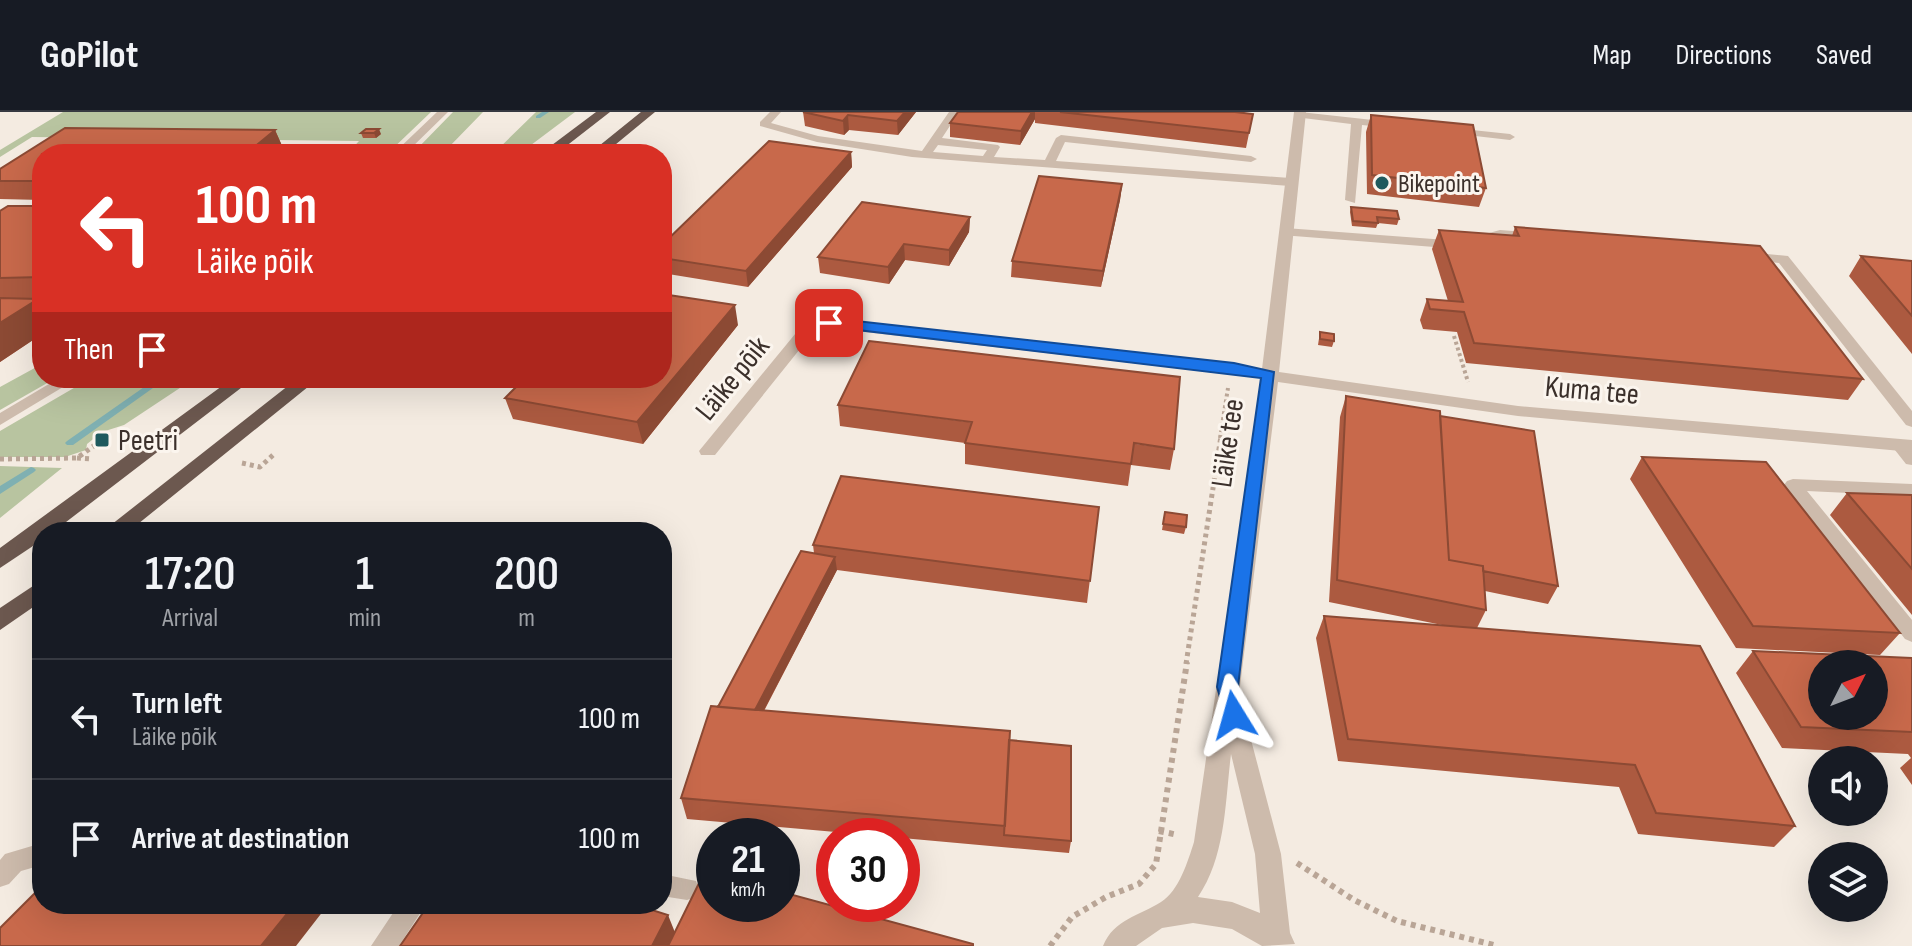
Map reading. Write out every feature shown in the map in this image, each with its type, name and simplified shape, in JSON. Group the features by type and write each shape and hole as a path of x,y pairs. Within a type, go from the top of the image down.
{"highway":[{"path":"559,144 590,118 604,112"},
{"path":"609,144 649,112"},
{"path":"51,522 232,388"},
{"path":"126,522 297,388"},
{"path":"0,560 32,536"},
{"path":"0,621 32,596"}],"street":[{"name":"Läike tee","path":"1171,912 1197,875 1207,842 1269,375 1299,113"},
{"name":"Läike põik","path":"708,451 806,331 829,323 1234,368 1269,375"},
{"name":"Kuma tee","path":"1269,375 1518,411 1906,446"},
{"name":"Läike tee","path":"1227,687 1268,854 1280,942"},
{"path":"1117,946 1141,924 1171,912 1206,910 1242,919 1280,942"}],"lane":[{"path":"409,144 443,112"},
{"path":"776,112 764,124 817,139 925,155 1290,182"},
{"path":"925,155 954,112"},
{"path":"1299,113 1402,126"},
{"path":"1351,200 1357,121"},
{"path":"1433,129 1510,137"},
{"path":"1049,164 1061,138 1251,159"},
{"path":"935,141 994,147 987,159"},
{"path":"1179,174 1185,152"},
{"path":"1285,232 1460,245 1500,234 1548,238"},
{"path":"1736,255 1783,259 1912,422"},
{"path":"0,420 53,388"},
{"path":"1906,446 1912,460"},
{"path":"1912,490 1793,485 1912,634"},
{"path":"0,876 14,862 32,857"},
{"path":"672,887 687,889"},
{"path":"384,946 407,914"}],"path":[{"path":"1454,336 1469,387"},
{"path":"1050,946 1072,917 1106,897 1139,884 1156,864 1228,387 1212,385"},
{"path":"0,459 77,458 102,440"},
{"path":"1159,831 1207,842"},
{"path":"1268,854 1302,864 1354,900 1397,921 1498,946"}],"green space":[{"path":"63,112 431,112 397,144 32,137 0,157 0,150"},
{"path":"453,112 483,112 452,144 422,144"},
{"path":"536,112 575,112 532,144 503,144"},
{"path":"32,369 32,388 38,388 0,410 0,387"},
{"path":"74,388 180,388 124,425 102,432 87,444 86,450 65,457 0,457 0,431"},
{"path":"0,466 62,468 0,518"}],"building":[{"path":"803,112 905,112 897,121 848,115 843,121"},
{"path":"958,112 1032,112 1021,131 950,123"},
{"path":"1060,112 1235,112 1253,114 1249,133"},
{"path":"1371,115 1473,125 1486,188 1372,175"},
{"path":"65,128 275,130 258,144 40,144"},
{"path":"366,129 379,129 374,133 361,133"},
{"path":"769,141 851,152 746,271 672,260 672,235"},
{"path":"32,149 32,181 0,181 0,169"},
{"path":"1039,176 1122,184 1103,271 1012,261"},
{"path":"862,202 970,217 949,250 904,244 888,267 818,257"},
{"path":"8,206 32,206 32,277 0,278 0,211"},
{"path":"1351,207 1397,211 1399,219 1377,217 1378,223 1353,221"},
{"path":"1515,227 1760,246 1863,379 1474,343 1464,312 1430,309 1427,299 1463,302 1439,230 1519,236"},
{"path":"1861,256 1912,261 1912,316"},
{"path":"672,296 735,305 672,380"},
{"path":"0,298 32,299 32,303 0,323"},
{"path":"1320,332 1334,334 1334,341 1320,339"},
{"path":"869,341 1180,377 1174,449 1134,443 1131,464 965,443 972,422 838,405"},
{"path":"515,388 665,388 637,422 505,398"},
{"path":"1346,396 1440,411 1449,560 1483,566 1486,610 1337,580"},
{"path":"1440,416 1534,431 1558,586 1483,571 1483,566 1449,560"},
{"path":"1642,457 1766,462 1900,633 1753,626"},
{"path":"841,476 1099,507 1090,581 813,545"},
{"path":"1847,493 1912,495 1912,569"},
{"path":"1165,512 1187,515 1186,527 1163,524"},
{"path":"801,551 835,557 755,710 718,707"},
{"path":"1324,616 1700,646 1795,826 1656,813 1635,765 1348,739"},
{"path":"1753,651 1808,653 1808,727 1801,727"},
{"path":"1888,657 1912,658 1912,732 1868,730 1888,730"},
{"path":"711,706 1010,731 1005,826 681,798"},
{"path":"1009,740 1071,746 1071,841 1004,835"},
{"path":"696,889 696,922 800,922 800,897 816,901 816,922 892,922 973,944 973,946 668,946"},
{"path":"32,896 32,914 287,914 261,946 0,946 0,928"},
{"path":"422,914 668,915 652,946 400,946"}],"waterway":[{"path":"538,117 546,112"},
{"path":"70,443 149,388"},
{"path":"0,491 31,470"}],"place":[{"name":"Bikepoint","path":"1382,183"},
{"name":"Peetri","path":"102,440"}],"route":[{"path":"829,323 1234,368 1269,375 1227,687 1234,715"}]}
